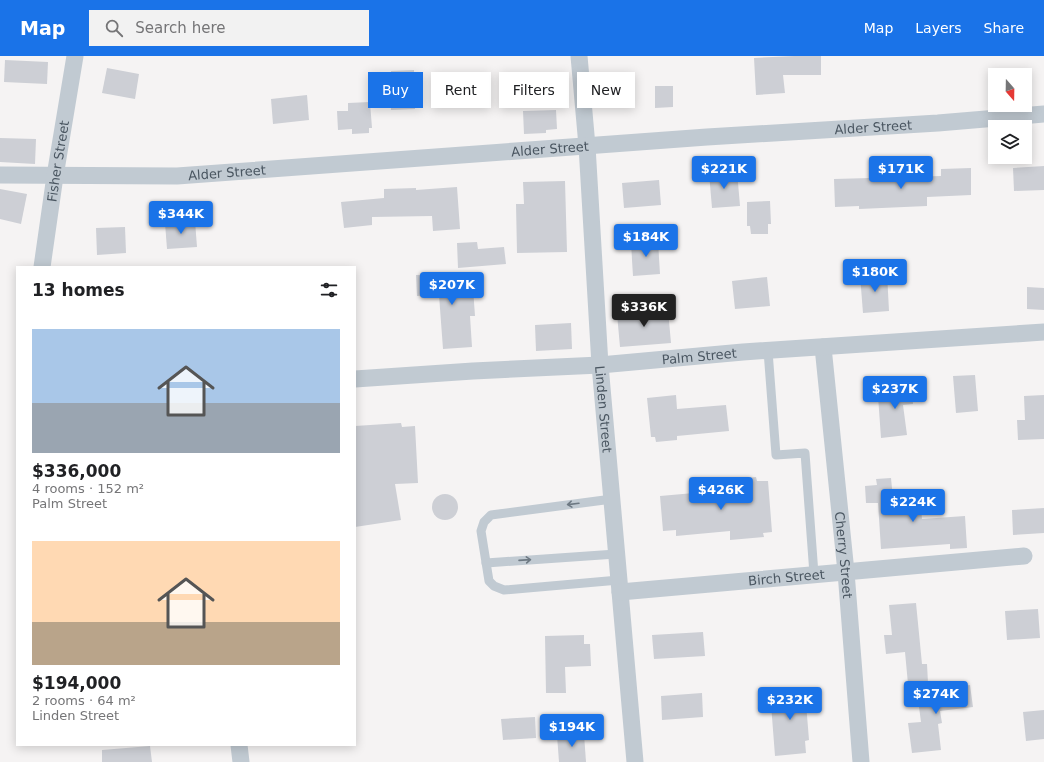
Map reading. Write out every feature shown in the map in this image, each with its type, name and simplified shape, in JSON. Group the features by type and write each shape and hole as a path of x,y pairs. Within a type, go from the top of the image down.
{"street":[{"name":"Fisher Street","path":"42,266 55,176 75,56"},
{"name":"Linden Street","path":"579,56 587,146 600,365 635,762"},
{"name":"Alder Street","path":"0,175 177,176 835,128 938,123 1044,114"},
{"name":"Palm Street","path":"356,379 473,371 600,365 768,351 1044,332"},
{"name":"Cherry Street","path":"823,347 846,572 861,762"},
{"name":"Birch Street","path":"619,586 846,572 1024,556"},
{"path":"239,746 241,762"}],"lane":[{"path":"768,351 776,455 805,453 814,574"},
{"path":"612,499 491,515 484,522 481,531 489,581 494,586 504,590 619,586"},
{"path":"486,563 616,554"}],"building":[{"path":"821,56 821,75 783,75 785,93 756,95 754,58"},
{"path":"5,60 48,62 47,84 4,82"},
{"path":"107,68 139,74 135,99 102,93"},
{"path":"414,70 414,72 391,72"},
{"path":"655,86 673,86 673,107 655,108"},
{"path":"307,95 309,120 273,124 271,99"},
{"path":"368,102 368,108 370,108 372,128 369,128 369,133 352,134 352,129 338,130 337,111 348,111 348,103"},
{"path":"391,108 415,108 415,109 391,110"},
{"path":"556,110 557,129 546,130 546,133 524,134 523,111"},
{"path":"0,138 36,139 35,164 0,162"},
{"path":"1044,166 1044,190 1014,191 1013,168"},
{"path":"971,168 971,195 927,197 927,206 859,209 859,206 835,207 834,179 941,176 941,169"},
{"path":"737,171 740,206 712,208 709,173"},
{"path":"659,180 661,205 624,208 622,183"},
{"path":"565,181 567,252 517,253 516,204 524,204 523,182"},
{"path":"457,187 460,229 433,231 432,216 372,217 372,225 344,228 341,202 384,198 384,189 416,188 416,190"},
{"path":"0,189 27,194 21,224 0,219"},
{"path":"770,201 771,224 768,224 768,234 751,234 750,226 747,226 747,202"},
{"path":"195,221 197,247 167,249 165,223"},
{"path":"125,227 126,253 97,255 96,228"},
{"path":"658,241 660,274 633,276 631,243"},
{"path":"477,242 478,249 504,247 506,264 458,268 457,243"},
{"path":"887,273 889,311 863,313 860,275"},
{"path":"472,274 475,316 470,316 472,347 443,349 439,295 417,296 416,275"},
{"path":"767,277 770,306 735,309 732,281"},
{"path":"1027,287 1044,288 1044,310 1027,309"},
{"path":"668,310 671,343 620,347 617,314"},
{"path":"571,323 572,349 536,351 535,325"},
{"path":"975,375 978,411 956,413 953,376"},
{"path":"911,382 913,404 903,405 907,435 881,438 878,396 892,394 891,384"},
{"path":"676,395 677,409 726,405 729,431 677,436 677,440 656,442 655,437 651,437 647,398"},
{"path":"1044,395 1044,439 1018,440 1017,420 1025,420 1024,396"},
{"path":"401,423 402,427 415,426 418,483 395,484 401,520 356,527 356,426"},
{"path":"756,477 757,481 768,481 772,532 763,533 764,537 730,540 730,531 676,536 676,530 663,531 660,496 728,490 727,480"},
{"path":"891,478 894,509 921,508 922,519 965,516 967,548 950,549 950,544 881,549 878,503 866,503 865,486 877,485 876,479"},
{"path":"445,494 454,498 458,507 454,516 445,520 436,516 432,507 436,498"},
{"path":"1044,508 1044,533 1013,535 1012,510"},
{"path":"916,603 922,664 927,664 928,683 908,684 905,652 886,654 884,635 892,635 889,605"},
{"path":"1038,609 1040,638 1007,640 1005,611"},
{"path":"703,632 705,656 654,659 652,635"},
{"path":"584,635 584,644 590,644 591,666 565,667 566,693 546,693 545,636"},
{"path":"970,685 973,707 940,711 942,723 938,724 941,750 912,753 908,723 921,722 917,692"},
{"path":"808,687 809,703 806,703 809,740 805,741 806,753 775,756 770,691"},
{"path":"702,693 703,717 662,720 661,696"},
{"path":"1044,710 1044,739 1026,741 1023,712"},
{"path":"535,717 536,738 503,740 501,719"},
{"path":"584,734 586,762 559,762 557,735"},
{"path":"150,746 152,762 102,762 102,750"}]}
